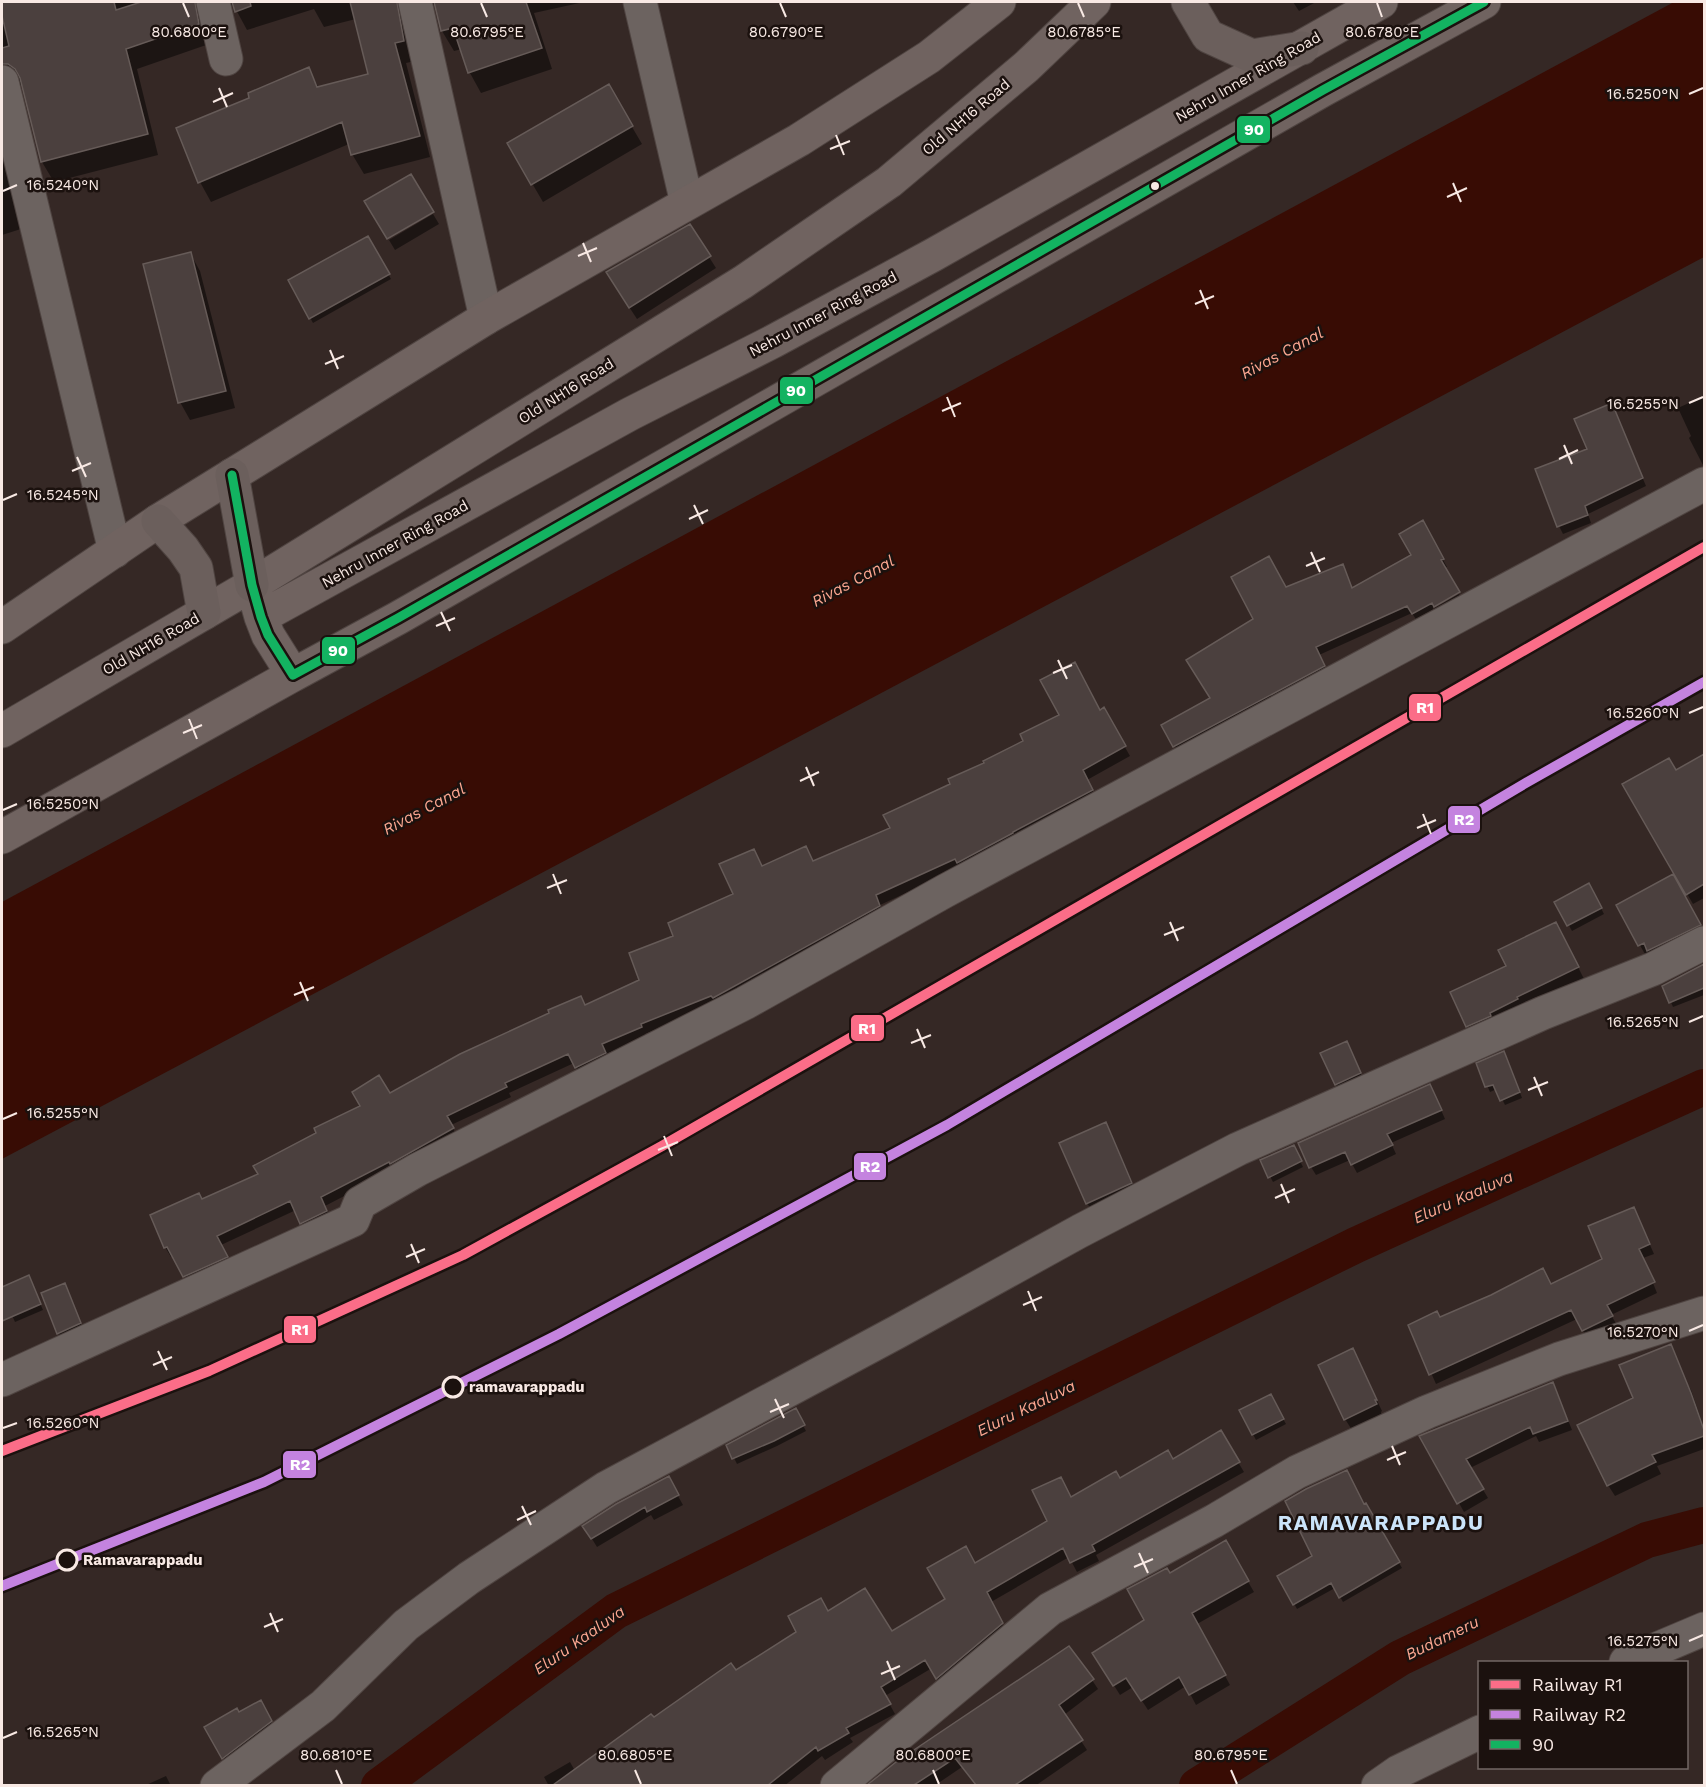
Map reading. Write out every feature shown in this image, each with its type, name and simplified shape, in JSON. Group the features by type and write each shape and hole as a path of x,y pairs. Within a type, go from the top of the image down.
{"highway":[{"path":"1188,2 1208,36 1252,56 1302,48"},
{"path":"232,475 252,585"},
{"path":"158,521 183,549 196,568 204,613"}],"main road":[{"path":"2,627 158,521 486,318 799,140 929,57 999,2"},
{"name":"Old NH16 Road","path":"2,731 252,585 743,282 889,182 1026,67 1094,2"},
{"name":"Nehru Inner Ring Road","path":"261,617 630,414 772,342 933,255 1381,2"},
{"path":"2,837 398,618 1323,90 1484,2"},
{"path":"252,585 268,634 293,675"}],"street":[{"path":"213,2 226,59"},
{"path":"415,2 486,318"},
{"path":"640,2 687,203"},
{"path":"2,82 115,551"},
{"path":"2,1380 353,1220 360,1203 417,1170 745,1003 945,891 1704,484"},
{"path":"218,1785 323,1706 406,1625 469,1578 606,1488 1080,1231 1238,1149 1543,1013 1653,969 1704,943"},
{"path":"837,1785 1050,1609 1214,1521 1297,1472 1427,1412 1559,1359 1704,1313"},
{"path":"1628,1661 1704,1629"},
{"path":"1378,1785 1398,1772 1478,1732"}],"water":[{"name":"Rivas Canal","path":"1674,2 1704,2 1704,257 2,1159 2,902"}],"building":[{"path":"2,2 114,2 116,10 141,2 195,2 199,24 126,49 148,134 41,162 20,78 15,69 8,64 2,64 2,48 9,46 2,16"},
{"path":"232,2 250,2 251,6 235,12"},
{"path":"350,2 397,2 404,41 395,43 420,136 351,155 342,122 198,183 176,128 249,98 248,93 309,67 317,87 368,74"},
{"path":"434,2 526,2 542,48 468,73 453,28 441,31"},
{"path":"609,84 633,126 531,185 507,143"},
{"path":"411,174 434,212 387,239 364,201"},
{"path":"690,224 711,256 629,308 606,272"},
{"path":"368,236 390,274 309,319 288,280"},
{"path":"191,252 226,391 178,403 143,264"},
{"path":"1612,403 1643,478 1585,506 1588,515 1557,527 1535,469 1587,449 1574,419"},
{"path":"1423,520 1444,559 1441,560 1460,592 1434,607 1432,603 1412,614 1407,606 1316,647 1325,666 1173,747 1161,725 1210,698 1186,660 1253,619 1231,577 1269,556 1286,587 1343,564 1352,588 1411,555 1399,534"},
{"path":"1075,662 1100,710 1104,707 1126,746 1083,770 1093,790 957,863 955,859 876,895 880,906 713,998 711,996 641,1024 642,1027 602,1044 606,1053 575,1068 568,1054 505,1083 507,1087 447,1116 454,1128 390,1164 389,1162 321,1197 327,1211 300,1224 290,1201 217,1236 228,1257 183,1277 167,1247 164,1248 150,1215 199,1193 202,1199 258,1174 253,1166 316,1133 314,1128 360,1106 352,1092 379,1075 390,1093 460,1054 549,1013 548,1010 581,996 585,1005 639,980 629,953 673,936 668,923 733,894 719,864 754,849 762,866 806,846 813,861 890,828 883,815 950,784 948,779 984,763 983,761 1023,741 1020,734 1059,715 1040,680"},
{"path":"1704,754 1704,884 1686,895 1622,784 1669,758 1676,770"},
{"path":"1673,874 1701,925 1647,951 1644,943 1638,946 1616,905"},
{"path":"1589,883 1602,908 1567,926 1554,902"},
{"path":"1556,922 1579,967 1517,997 1518,999 1490,1013 1491,1016 1466,1027 1450,992 1506,966 1498,950"},
{"path":"1704,964 1704,988 1669,1003 1662,986"},
{"path":"1347,1041 1361,1073 1335,1085 1320,1053"},
{"path":"1504,1051 1520,1092 1500,1101 1493,1085 1485,1087 1476,1063"},
{"path":"1430,1084 1442,1110 1387,1134 1393,1145 1351,1165 1345,1152 1309,1168 1298,1143"},
{"path":"1106,1122 1132,1183 1086,1204 1059,1143"},
{"path":"1294,1145 1302,1161 1268,1178 1260,1160"},
{"path":"1634,1207 1650,1244 1639,1249 1655,1282 1607,1305 1613,1316 1582,1331 1571,1310 1429,1375 1408,1325 1437,1311 1440,1317 1491,1295 1543,1268 1551,1284 1602,1259 1588,1226"},
{"path":"29,1275 41,1304 2,1321 2,1287"},
{"path":"65,1283 81,1323 57,1334 41,1293"},
{"path":"1671,1344 1691,1393 1704,1436 1652,1455 1656,1462 1607,1486 1577,1425 1633,1398 1619,1365"},
{"path":"1353,1348 1377,1404 1344,1420 1318,1365"},
{"path":"1553,1382 1568,1421 1533,1434 1530,1427 1466,1459 1484,1489 1457,1504 1419,1436"},
{"path":"1271,1394 1284,1419 1252,1435 1239,1410"},
{"path":"796,1408 805,1425 732,1459 726,1445"},
{"path":"1221,1430 1240,1462 1092,1545 1095,1551 1070,1563 1063,1548 987,1592 1003,1623 936,1679 925,1660 881,1687 891,1704 846,1728 849,1733 818,1751 816,1747 768,1785 553,1785 651,1714 654,1717 731,1663 736,1670 796,1632 788,1616 821,1598 828,1611 865,1588 892,1631 945,1599 927,1568 966,1546 975,1563 1047,1521 1032,1490 1061,1477 1071,1497 1116,1471 1120,1478 1168,1450 1173,1459"},
{"path":"1347,1470 1364,1504 1366,1503 1400,1562 1339,1598 1331,1583 1293,1605 1277,1576 1312,1556 1285,1501"},
{"path":"669,1476 679,1495 647,1512 645,1507 591,1539 582,1526 616,1504"},
{"path":"1226,1540 1249,1581 1192,1613 1226,1675 1189,1695 1179,1677 1141,1701 1126,1678 1113,1686 1092,1653 1144,1620 1127,1589 1167,1568 1170,1573"},
{"path":"1069,1646 1094,1679 1059,1705 1083,1740 1015,1785 976,1785 955,1758 914,1785 867,1785 896,1762"},
{"path":"261,1700 272,1721 222,1759 204,1727 237,1708 239,1712"}],"waterway":[{"name":"Eluru Kaaluva","path":"379,1786 616,1611 1356,1245 1704,1087"},
{"name":"Budameru","path":"1197,1786 1400,1658 1647,1540 1704,1525"}],"rail line":[{"name":"R1","path":"2,1451 209,1371 463,1255 662,1146 1704,547"},
{"name":"R2","path":"2,1586 264,1482 559,1334 947,1125 1524,784 1704,682"}],"transit line":[{"name":"90","path":"232,475 252,585 261,617 268,635 293,675 398,618 1323,90 1484,2"}],"place":[{"name":"ramavarappadu","path":"453,1387"},
{"name":"Ramavarappadu","path":"67,1560"}],"district":[{"name":"RAMAVARAPPADU","path":"1381,1522"}]}
